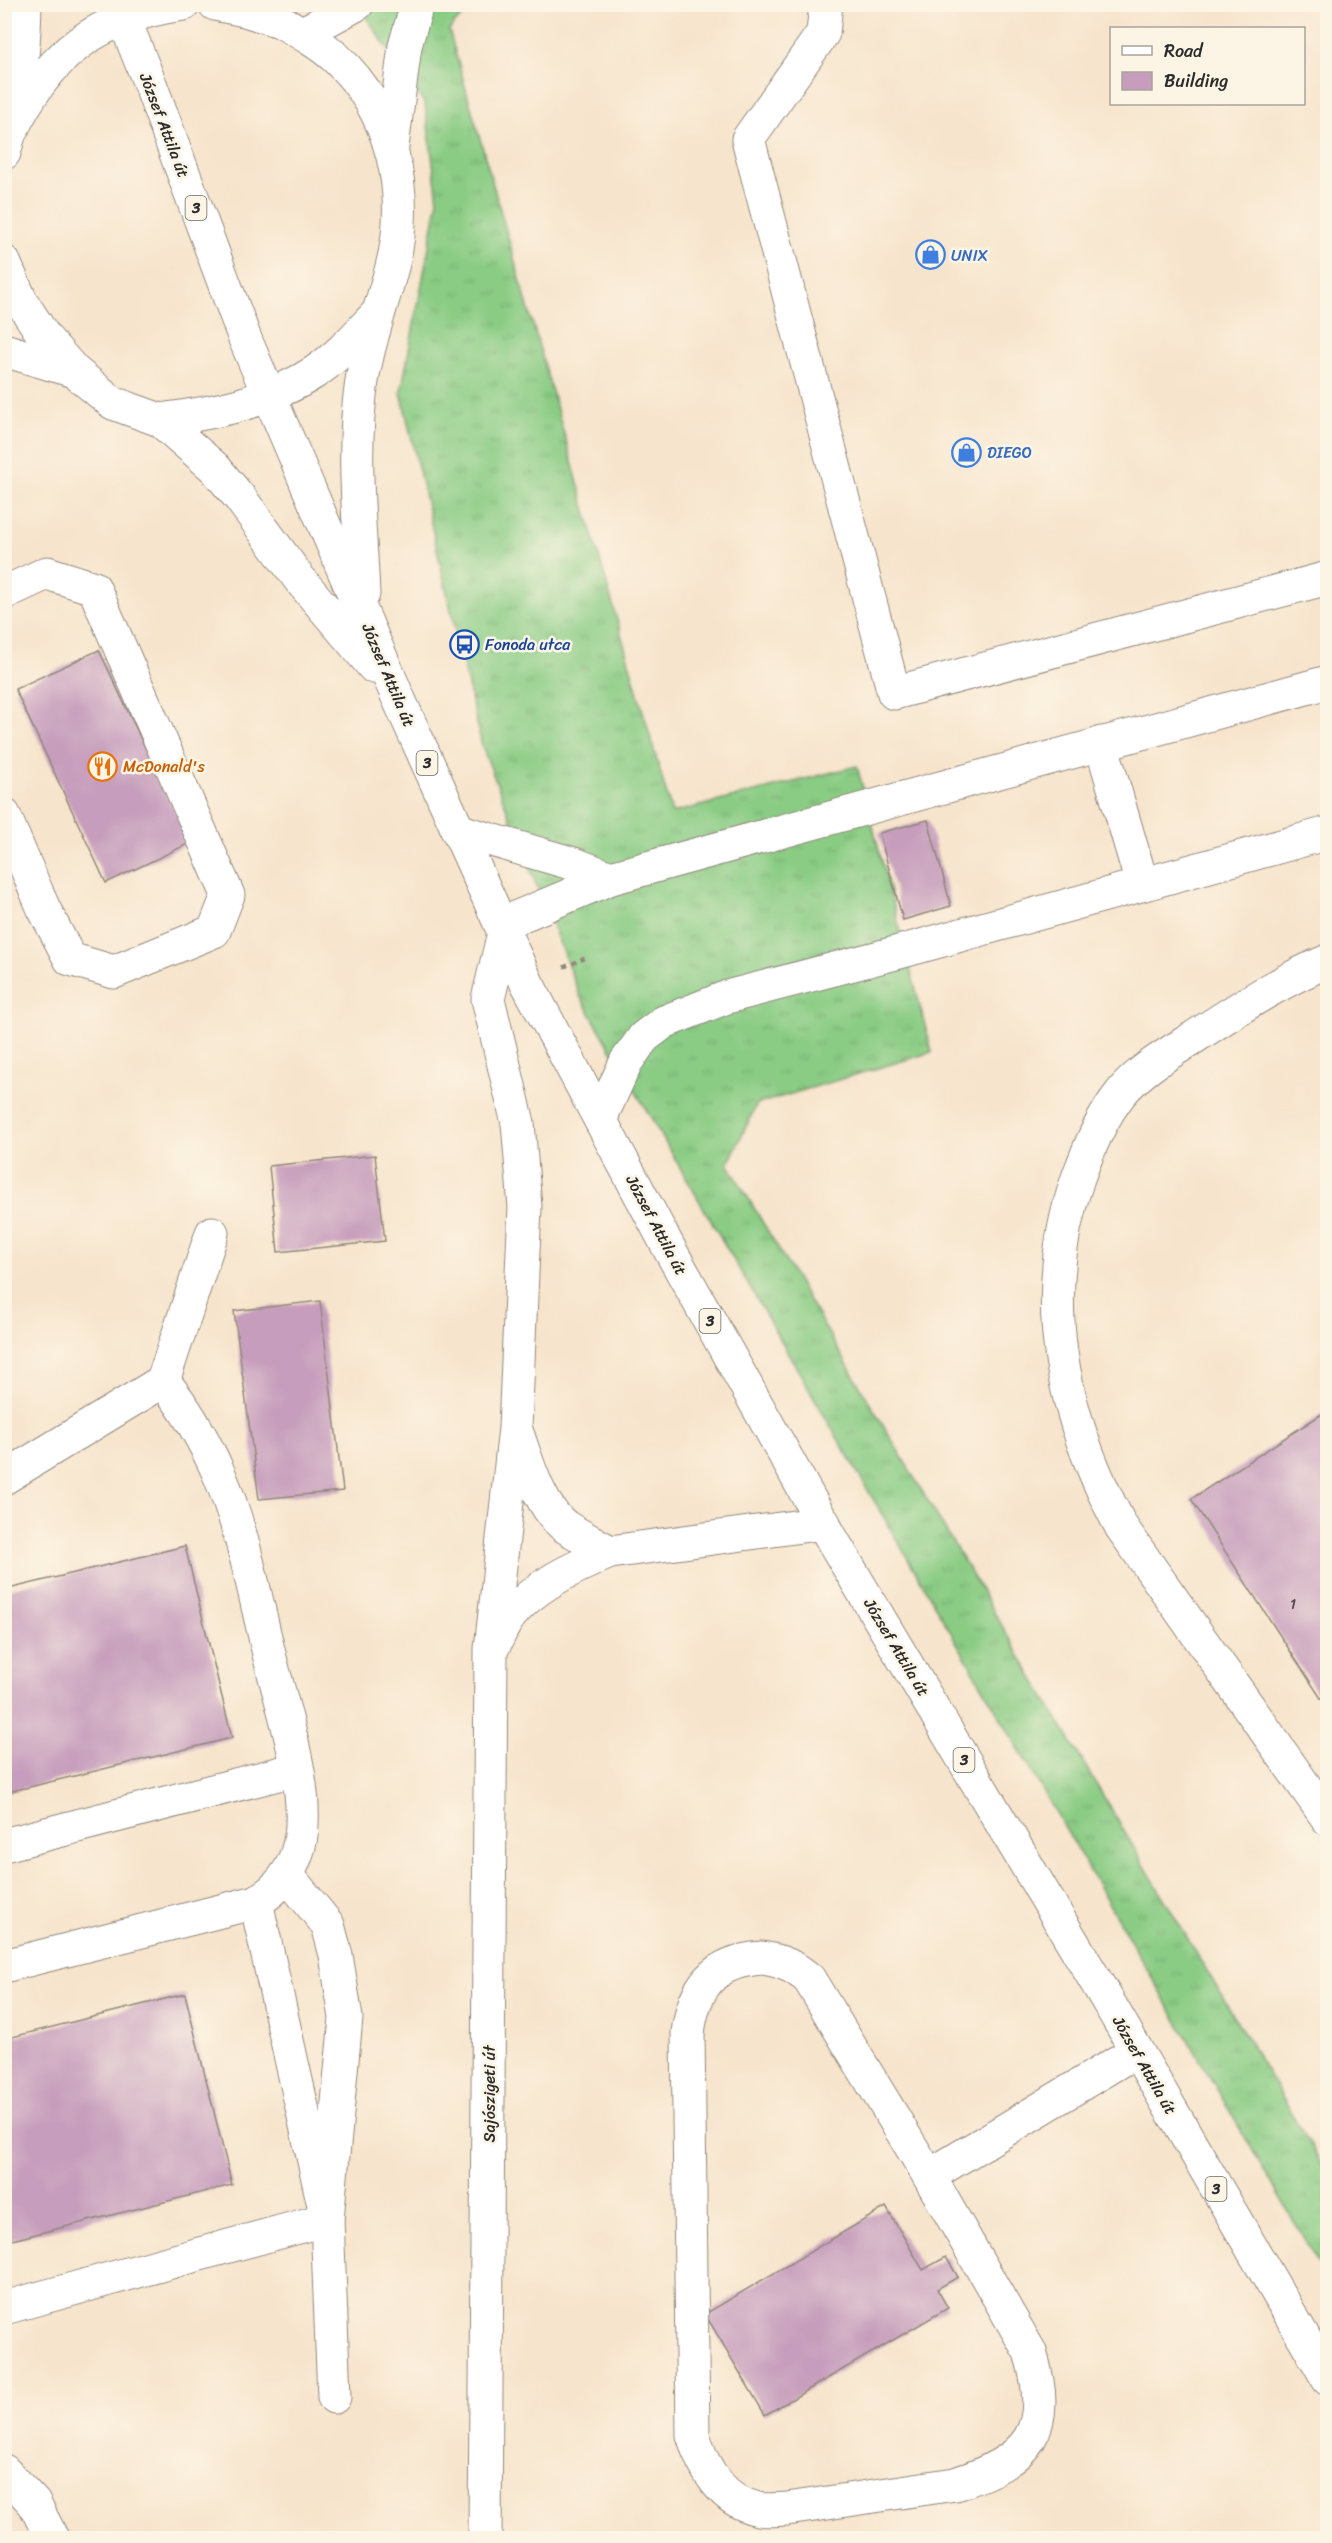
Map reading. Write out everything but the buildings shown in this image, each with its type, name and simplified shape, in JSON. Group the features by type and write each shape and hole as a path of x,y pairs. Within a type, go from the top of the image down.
{"main road":[{"path":"8,142 24,31 25,4"},
{"path":"8,142 25,102 45,75 67,52 120,12 184,4"},
{"path":"215,4 277,19 337,59 370,100 392,147 399,187 400,228 392,267 377,315 357,412 364,617"},
{"path":"277,19 357,4"},
{"path":"392,147 405,46 417,4"},
{"path":"826,4 823,33 748,140 894,693 1328,578"},
{"name":"József Attila út","path":"120,12 152,89 245,339 397,695 527,983 601,1117 669,1250 824,1523 1137,2051 1328,2379"},
{"path":"4,262 21,301 45,338 74,371 113,403 160,420 215,468 302,581 397,695"},
{"path":"160,420 198,415 270,396 315,372 346,347 377,315"},
{"path":"4,350 74,371"},
{"path":"4,594 47,573 94,588 228,895 214,931 114,972 70,959 44,907 4,814"},
{"path":"502,928 611,878 864,811 1101,743 1328,682"},
{"path":"1101,743 1142,884"},
{"path":"457,830 587,868 611,878"},
{"path":"601,1117 626,1062 644,1037 664,1022 727,997 1328,833"},
{"name":"Sajószigeti út","path":"485,2538 491,1649 515,1428 525,1207 523,1158 512,1091 488,999 502,928"},
{"path":"1328,961 1253,999 1146,1069 1121,1093 1100,1125 1070,1203 1059,1255 1058,1311 1065,1381 1075,1423 1100,1488 1122,1528 1328,1819"},
{"path":"4,1478 163,1381 212,1233"},
{"path":"4,1966 256,1902 273,1892 287,1875 299,1847 302,1817 297,1768 237,1526 220,1476 201,1437 183,1404 163,1381"},
{"path":"515,1428 539,1489 550,1510 564,1526 610,1552"},
{"path":"491,1649 507,1620 524,1603 578,1566 610,1552 824,1523"},
{"path":"4,1845 297,1768"},
{"path":"287,1875 328,1925 336,1955 346,2018 327,2219 334,2397"},
{"path":"256,1902 327,2219"},
{"path":"762,1958 781,1961 809,1979 929,2176 1030,2352 1038,2379 1040,2402 1036,2427 1022,2450 1004,2464 980,2476 955,2484 787,2509 761,2510 742,2505 726,2493 707,2470 699,2455 693,2435 688,2033 692,2008 699,1992 710,1978 744,1959 762,1958"},
{"path":"929,2176 1137,2051"},
{"path":"4,2308 327,2219"},
{"path":"4,2471 34,2503 52,2538"}],"green space":[{"path":"358,5 472,5 449,30 672,813 857,766 932,1052 757,1104 728,1164 1327,2173 1327,2278 580,996 482,746 401,392 438,200 425,104"}],"place":[{"name":"UNIX","path":"930,255"},
{"name":"DIEGO","path":"966,452"},
{"name":"Fonoda utca","path":"464,644"},
{"name":"McDonald's","path":"102,766"}]}
